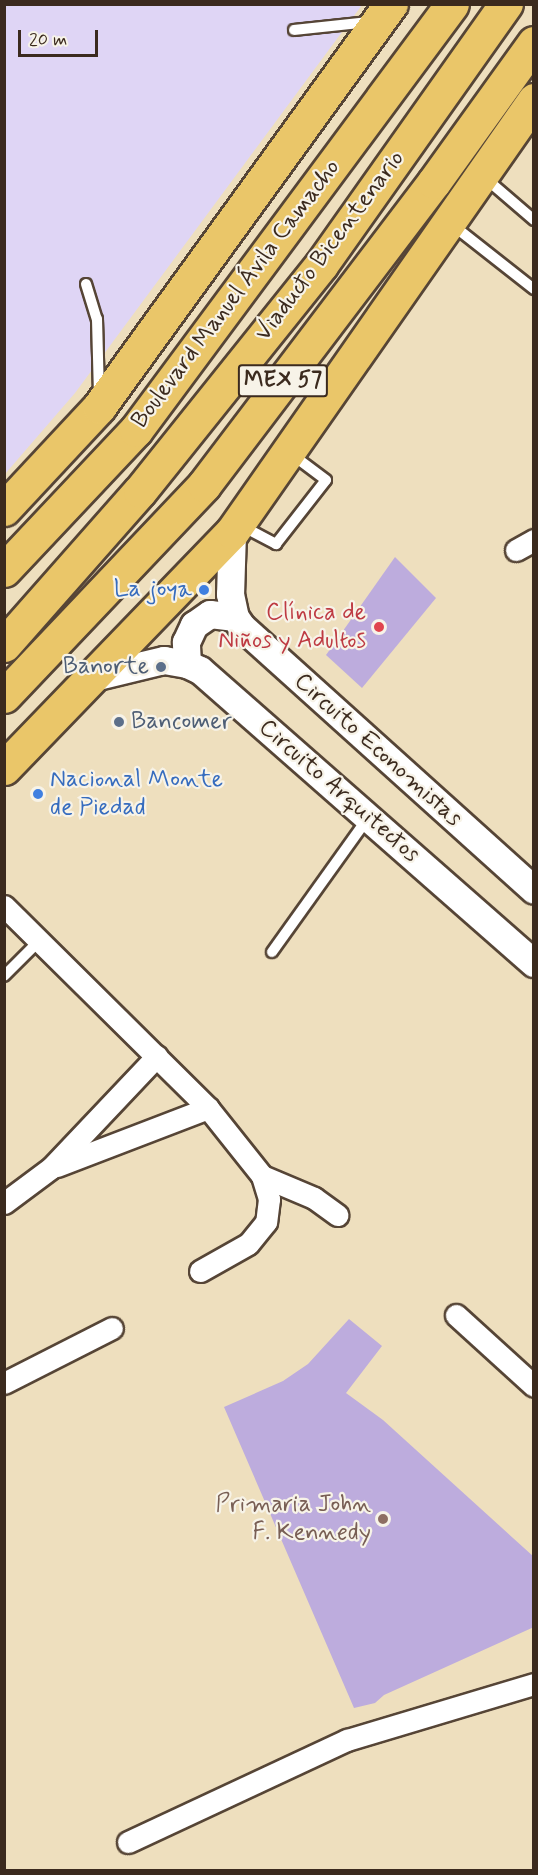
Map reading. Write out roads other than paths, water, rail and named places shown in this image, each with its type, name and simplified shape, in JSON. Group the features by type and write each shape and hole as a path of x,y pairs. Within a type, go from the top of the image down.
{"main road":[{"name":"Boulevard Manuel Ávila Camacho","path":"4,570 136,430 452,4"},
{"name":"Viaducto Bicentenario","path":"4,645 140,490 321,265 507,4"},
{"name":"Boulevard Manuel Ávila Camacho","path":"4,509 99,407 385,13"},
{"name":"MEX 57","path":"4,696 204,485 434,182 534,43"},
{"path":"4,768 235,528 534,100"}],"street":[{"path":"93,677 146,662 187,663 186,642 194,625 210,614 235,617 229,575 235,528"},
{"name":"Circuito Economistas","path":"235,617 534,890"},
{"name":"Circuito Arquitectos","path":"187,663 212,680 534,963"},
{"path":"4,906 208,1108 262,1176 269,1199 266,1222 248,1244 200,1271"},
{"path":"4,1203 51,1168 156,1056"},
{"path":"51,1168 208,1108"},
{"path":"262,1176 314,1198 337,1215"},
{"path":"456,1315 534,1386"},
{"path":"4,1383 112,1328"},
{"path":"129,1842 347,1740 534,1684"}],"lane":[{"path":"294,30 385,13"},
{"path":"481,174 534,220"},
{"path":"448,221 534,289"},
{"path":"86,284 97,319 99,407"},
{"path":"235,528 276,544 326,480 288,452"},
{"path":"272,952 369,816"},
{"path":"4,975 39,941"}],"place":[{"name":"La joya","path":"204,590"},
{"name":"Clínica de Niños y Adultos","path":"379,627"},
{"name":"Banorte","path":"161,667"},
{"name":"Bancomer","path":"119,722"},
{"name":"Nacional Monte de Piedad","path":"38,794"},
{"name":"Primaria John F. Kennedy","path":"383,1519"}]}
